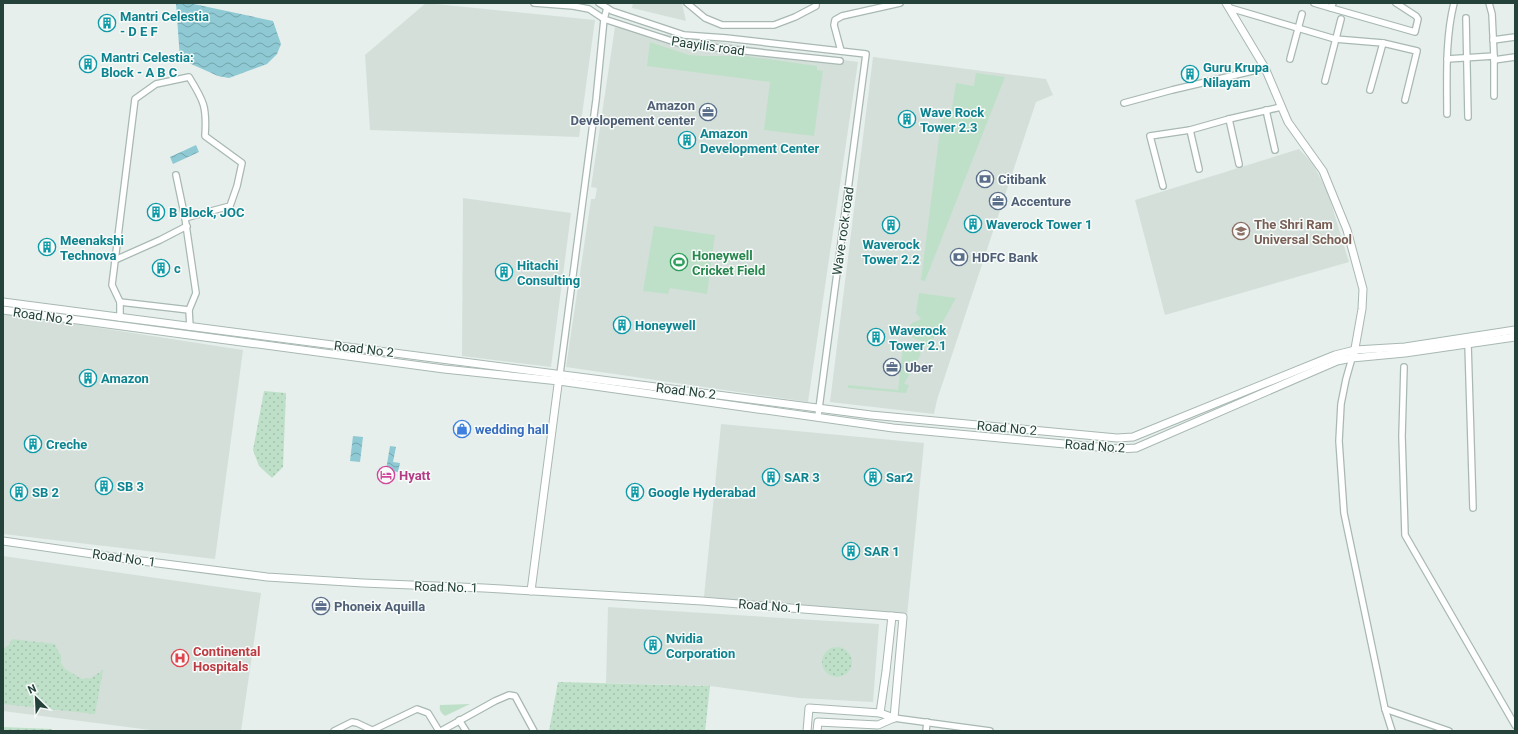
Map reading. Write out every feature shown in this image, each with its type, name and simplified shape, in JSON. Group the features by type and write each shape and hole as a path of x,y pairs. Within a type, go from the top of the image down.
{"street":[{"name":"Paayilis road","path":"534,3 573,6 589,9 604,19 681,44 840,62"},
{"name":"Paayilis road","path":"599,3 612,11 684,35 726,38 866,54"},
{"path":"687,3 705,18 722,25 774,25 795,17 816,6 816,3"},
{"path":"841,51 834,25 835,20 842,16 900,3"},
{"path":"1314,3 1332,6 1415,32 1418,19 1416,16 1396,3"},
{"path":"1447,114 1447,59 1451,14 1454,3"},
{"path":"1489,3 1492,14 1494,96"},
{"path":"1228,6 1335,39 1383,42 1418,51 1405,100"},
{"path":"1228,6 1265,68 1288,122 1323,170 1347,230 1363,289 1362,309 1355,350 1346,379 1341,404 1339,441 1344,513 1385,709 1392,731"},
{"path":"531,591 596,100 604,19 607,8"},
{"path":"1290,59 1302,14"},
{"path":"1325,81 1341,18"},
{"path":"1466,18 1468,117"},
{"path":"681,44 684,35"},
{"path":"1493,40 1515,37"},
{"path":"1370,90 1383,42"},
{"name":"Wave rock road","path":"818,416 866,54"},
{"path":"1447,59 1467,57 1515,57"},
{"path":"1124,103 1265,68"},
{"path":"120,318 120,302 112,285 135,98 156,84 188,77 202,97 206,117 205,136 242,162 237,186 230,206 185,218"},
{"path":"1163,186 1150,136 1190,130 1281,107"},
{"path":"1266,110 1276,150"},
{"path":"1229,119 1239,164"},
{"path":"1190,130 1199,170"},
{"path":"176,175 187,226 196,293 189,310 190,327"},
{"path":"115,260 187,226"},
{"name":"Road No 2","path":"3,302 559,377 615,390 818,416 893,428"},
{"path":"120,302 189,310"},
{"name":"Road No 2","path":"3,310 444,369 614,382 908,419 1117,438 1133,437 1335,355 1355,350 1405,347 1515,330"},
{"name":"Road No.2","path":"893,428 1119,449 1136,448 1337,361 1515,337"},
{"path":"1468,344 1473,508"},
{"path":"1404,367 1402,436 1405,535 1515,725"},
{"name":"Road No. 1","path":"3,540 254,575 364,583 702,601 903,617 894,718"},
{"path":"880,713 892,616"},
{"path":"334,731 352,722 373,730 416,709 428,713 440,731 495,701 512,695 515,696 534,731"},
{"path":"807,731 809,708 880,713 894,718 990,731"},
{"path":"1385,709 1449,731"},
{"path":"817,731 818,722 878,725 894,718"},
{"path":"459,720 466,731"},
{"path":"926,731 927,722"}],"shaded area":[{"path":"426,3 595,20 579,137 370,130 365,55"},
{"path":"633,3 682,3 686,21 632,8"},
{"path":"615,27 858,62 808,402 566,367 591,199 595,199 597,188 591,187"},
{"path":"873,57 1046,79 1053,95 1036,102 937,400 934,414 830,402"},
{"name":"The Shri Ram Universal School","path":"1299,149 1313,164 1328,193 1349,262 1165,315 1135,200"},
{"path":"463,198 571,213 551,367 462,356"},
{"path":"3,313 243,350 215,559 3,534"},
{"path":"721,424 924,443 907,616 704,597"},
{"path":"3,556 261,593 241,731 158,731 3,711"},
{"path":"608,607 879,624 873,702 799,698 710,686 606,683"}],"green space":[{"path":"650,42 689,55 745,56 817,66 817,70 823,71 814,136 764,130 770,82 647,66"},
{"path":"976,73 1005,77 925,281 921,280 942,114 951,115 956,83 974,86"},
{"name":"Honeywell Cricket Field","path":"654,226 715,235 707,294 670,288 668,294 643,291"},
{"path":"919,293 956,298 929,347 925,346 923,341 913,338 908,328 912,323 921,319 916,313"},
{"path":"903,345 918,347 921,350 920,356 904,384 909,385 906,393 848,388 848,385 898,390"},
{"path":"264,391 286,393 283,467 272,478 259,466 253,450"},
{"path":"12,639 55,644 61,655 61,663 65,669 82,679 91,678 103,670 95,714 3,704 3,649 9,645"},
{"path":"837,647 848,651 852,662 848,673 837,677 826,673 822,662 826,651"},
{"path":"558,682 710,686 705,731 549,731"},
{"path":"470,704 445,716 441,713 440,705"},
{"path":"3,727 52,729 52,731 3,731"}],"water":[{"path":"176,3 189,3 273,21 281,44 277,54 267,64 229,78 218,76 180,59"},
{"path":"196,145 199,152 173,164 170,157"},
{"path":"353,436 363,437 360,462 350,461"},
{"path":"390,446 396,447 393,462 400,463 398,472 386,470"}],"place":[{"name":"Mantri Celestia - D E F","path":"107,23"},
{"name":"Mantri Celestia: Block - A B C","path":"88,64"},
{"name":"Guru Krupa Nilayam","path":"1190,74"},
{"name":"Amazon Developement center","path":"708,112"},
{"name":"Wave Rock Tower 2.3","path":"907,119"},
{"name":"Amazon Development Center","path":"687,140"},
{"name":"Citibank","path":"985,179"},
{"name":"Accenture","path":"998,201"},
{"name":"B Block, JOC","path":"156,212"},
{"name":"Waverock Tower 1","path":"973,224"},
{"name":"Waverock Tower 2.2","path":"891,225"},
{"name":"The Shri Ram Universal School","path":"1241,231"},
{"name":"Meenakshi Technova","path":"47,247"},
{"name":"HDFC Bank","path":"959,257"},
{"name":"Honeywell Cricket Field","path":"679,262"},
{"name":"c","path":"161,268"},
{"name":"Hitachi Consulting","path":"504,272"},
{"name":"Honeywell","path":"622,325"},
{"name":"Waverock Tower 2.1","path":"876,337"},
{"name":"Uber","path":"892,367"},
{"name":"Amazon","path":"88,378"},
{"name":"wedding hall","path":"462,429"},
{"name":"Creche","path":"33,444"},
{"name":"Hyatt","path":"386,475"},
{"name":"SAR 3","path":"771,477"},
{"name":"Sar2","path":"873,477"},
{"name":"SB 3","path":"104,486"},
{"name":"SB 2","path":"19,492"},
{"name":"Google Hyderabad","path":"635,492"},
{"name":"SAR 1","path":"851,551"},
{"name":"Phoneix Aquilla","path":"321,606"},
{"name":"Nvidia Corporation","path":"653,645"},
{"name":"Continental Hospitals","path":"180,658"}]}
